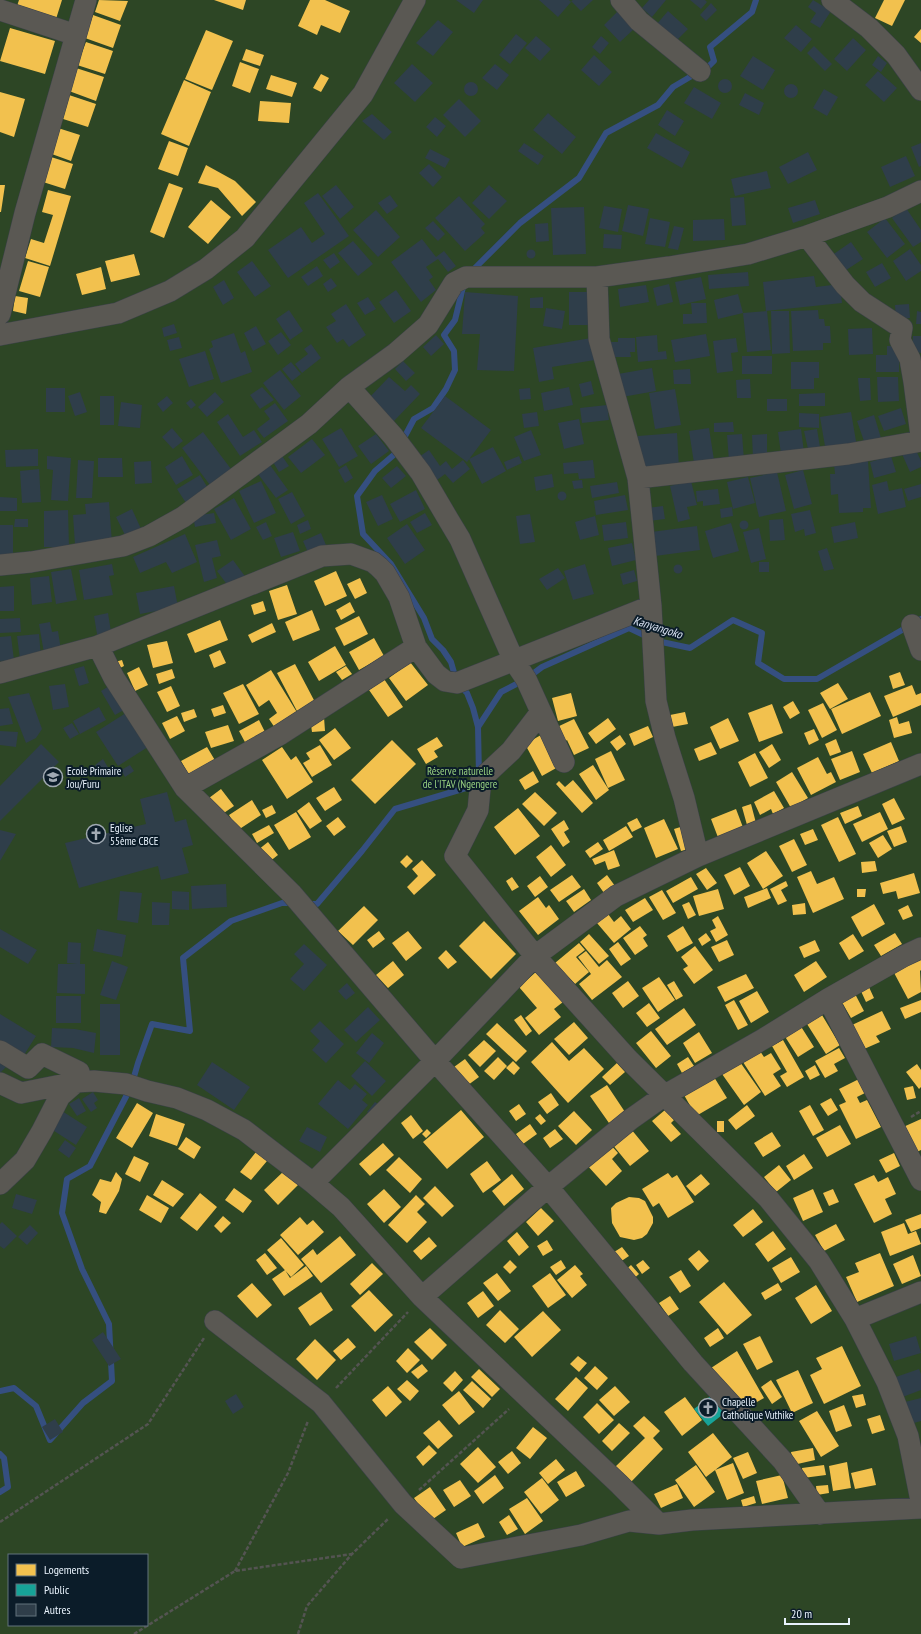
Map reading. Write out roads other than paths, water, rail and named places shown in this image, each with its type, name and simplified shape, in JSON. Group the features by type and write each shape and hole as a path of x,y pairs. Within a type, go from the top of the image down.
{"street":[{"path":"0,314 25,213 86,0"},
{"path":"0,335 118,312 170,291 206,269 245,238 363,94 415,0"},
{"path":"620,0 639,21 700,71"},
{"path":"832,0 869,28 896,55 921,90"},
{"path":"0,10 76,35"},
{"path":"0,565 31,562 123,546 148,536 183,517 309,424 349,387 396,353 428,325 454,283 466,277 597,277 748,254 807,236 888,207 921,192"},
{"path":"807,236 844,285 858,298 902,328 900,340 910,359 921,436"},
{"path":"597,277 599,339 638,478 651,606 656,700 665,738 684,798 698,856"},
{"path":"349,387 393,436 420,473 460,539 514,661 526,679 564,762"},
{"path":"638,478 848,454 921,441"},
{"path":"0,673 98,646 322,556 351,554 373,562 385,573 398,597 416,647 436,674 445,681 458,683 651,606"},
{"path":"912,625 921,650"},
{"path":"98,646 114,678 186,788 292,894 435,1061 548,1187 693,1363 783,1461 820,1514"},
{"path":"186,788 281,734 416,647"},
{"path":"541,712 511,751 481,779 478,810 455,856 535,956 628,1058 768,1198 819,1261 855,1318 914,1434 921,1501"},
{"path":"313,1183 435,1061 535,956 616,896 698,856 921,764"},
{"path":"422,1297 548,1187 665,1094 765,1038 828,999 921,948"},
{"path":"828,999 921,1180"},
{"path":"0,1051 28,1068 42,1054 79,1072 76,1082 60,1096 25,1160 0,1184"},
{"path":"0,1083 21,1093 76,1082 126,1084 177,1098 207,1110 244,1130 313,1183 341,1207 422,1297 615,1480 659,1524"},
{"path":"855,1318 921,1292"},
{"path":"215,1321 322,1403 403,1504 461,1558 581,1535 629,1521 659,1524 692,1520 921,1508"}],"waterway":[{"path":"471,272 520,223 579,178 606,133 658,105 673,87 700,71 704,71 714,61 710,47 752,12 756,0"},
{"path":"464,283 455,320 444,335 454,351 455,370 446,389 433,408 414,419 396,453 375,471 357,496 363,534 391,564 424,618 432,639 443,650 451,662 457,683 467,693 478,727"},
{"name":"Kanyangoko","path":"657,641 690,648 733,620 762,633 758,663 784,679 817,679 921,619"},
{"name":"Kanyangoko","path":"479,775 478,727 501,692 526,679 542,667 629,628 648,637"},
{"path":"307,904 317,904 395,809 476,785"},
{"path":"0,1391 14,1388 36,1406 50,1440 83,1403 112,1381 109,1324 82,1269 62,1213 67,1179 90,1166 131,1087 152,1024 190,1031 183,958 231,921 282,903 294,903"},
{"path":"0,1454 4,1458 8,1487 0,1492"}],"place":[{"name":"Ecole Primaire Jou/Furu","path":"53,777"},
{"name":"Eglise 55ème CBCE","path":"96,834"},
{"name":"Chapelle Catholique Vuthike","path":"708,1408"}],"park label":[{"name":"Réserve naturelle de l'ITAV (Ngengere","path":"460,777"}]}
